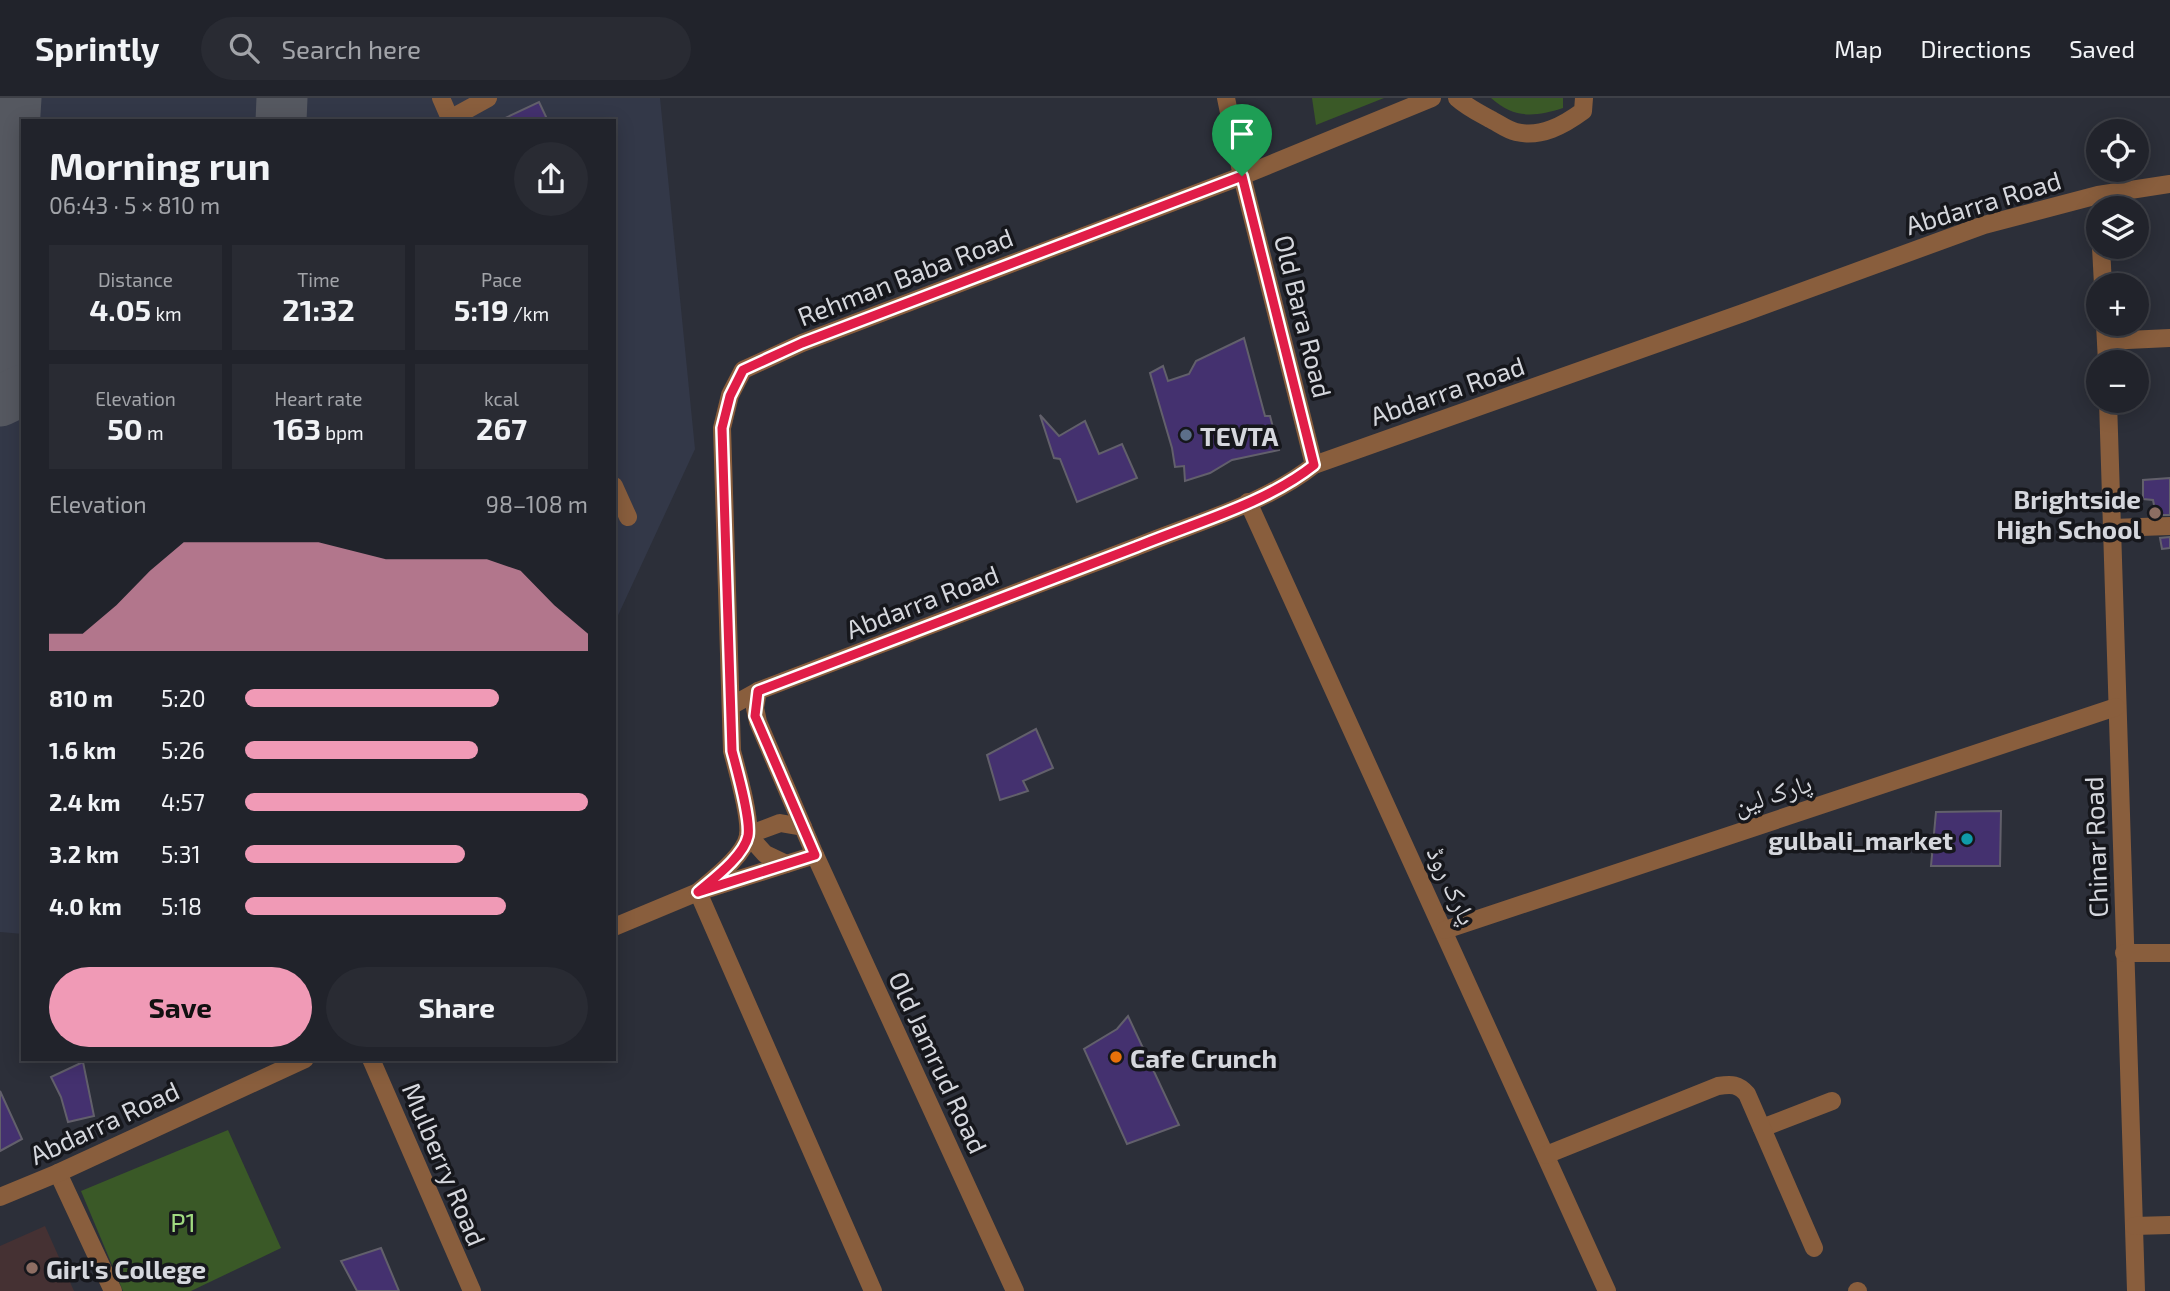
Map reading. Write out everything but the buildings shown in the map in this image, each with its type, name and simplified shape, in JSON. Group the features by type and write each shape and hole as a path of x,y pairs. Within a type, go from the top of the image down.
{"street":[{"path":"441,98 450,119"},
{"path":"452,119 488,98"},
{"name":"Old Bara Road","path":"1226,98 1242,176 1314,465"},
{"name":"Rehman Baba Road","path":"748,835 743,796 732,751 722,428 730,396 743,370 802,343 1242,176 1432,98"},
{"path":"1457,98 1515,132 1531,133 1550,130 1566,123 1583,111 1584,98"},
{"name":"Abdarra Road","path":"2123,196 2170,184"},
{"name":"Abdarra Road","path":"758,691 1248,502 1293,482 1314,465 1984,225 2086,205"},
{"path":"2149,336 2170,338"},
{"name":"Chinar Road","path":"2108,413 2136,1291"},
{"path":"616,490 628,517"},
{"name":"پارک روڈ","path":"1248,502 1607,1291"},
{"path":"2112,528 2170,526"},
{"path":"731,706 758,691"},
{"name":"Old Jamrud Road","path":"758,691 755,716 815,855 1015,1291"},
{"name":"پارک لین","path":"1445,930 2116,707"},
{"path":"698,892 742,850 748,835 780,823 803,827"},
{"path":"748,835 765,854 786,863"},
{"path":"616,926 698,892 815,855"},
{"path":"698,892 873,1291"},
{"path":"2124,953 2170,953"},
{"name":"Abdarra Road","path":"0,1197 301,1061"},
{"name":"Mulberry Road","path":"372,1061 472,1291"},
{"path":"1546,1155 1718,1086 1740,1086 1747,1094 1814,1248"},
{"path":"1762,1128 1832,1101"},
{"path":"58,1173 113,1291"},
{"path":"2134,1226 2170,1225"}],"shaded area":[{"path":"0,98 660,98 695,449 616,620 616,119 21,119 21,934 0,932"},
{"name":"Girl's College","path":"45,1226 74,1291 0,1291 0,1246"}],"green space":[{"path":"1312,98 1384,98 1316,125"},
{"path":"1491,98 1563,98 1563,108 1534,114 1517,113"},
{"name":"P1","path":"228,1130 281,1248 191,1291 123,1291 81,1191"}],"taxiway":[{"path":"0,348 16,98"},
{"path":"281,119 282,98"},
{"path":"0,401 21,391"}],"place":[{"name":"TEVTA","path":"1186,435"},
{"name":"Brightside High School","path":"2155,513"},
{"name":"gulbali_market","path":"1967,839"},
{"name":"Cafe Crunch","path":"1116,1057"},
{"name":"Girl's College","path":"32,1268"}],"route":[{"path":"1242,176 1314,465 1293,482 1248,502 1003,599 758,691 755,716 815,855 698,892 742,850 748,835 743,796 732,751 722,428 730,396 743,370 802,343 1242,176"}]}
